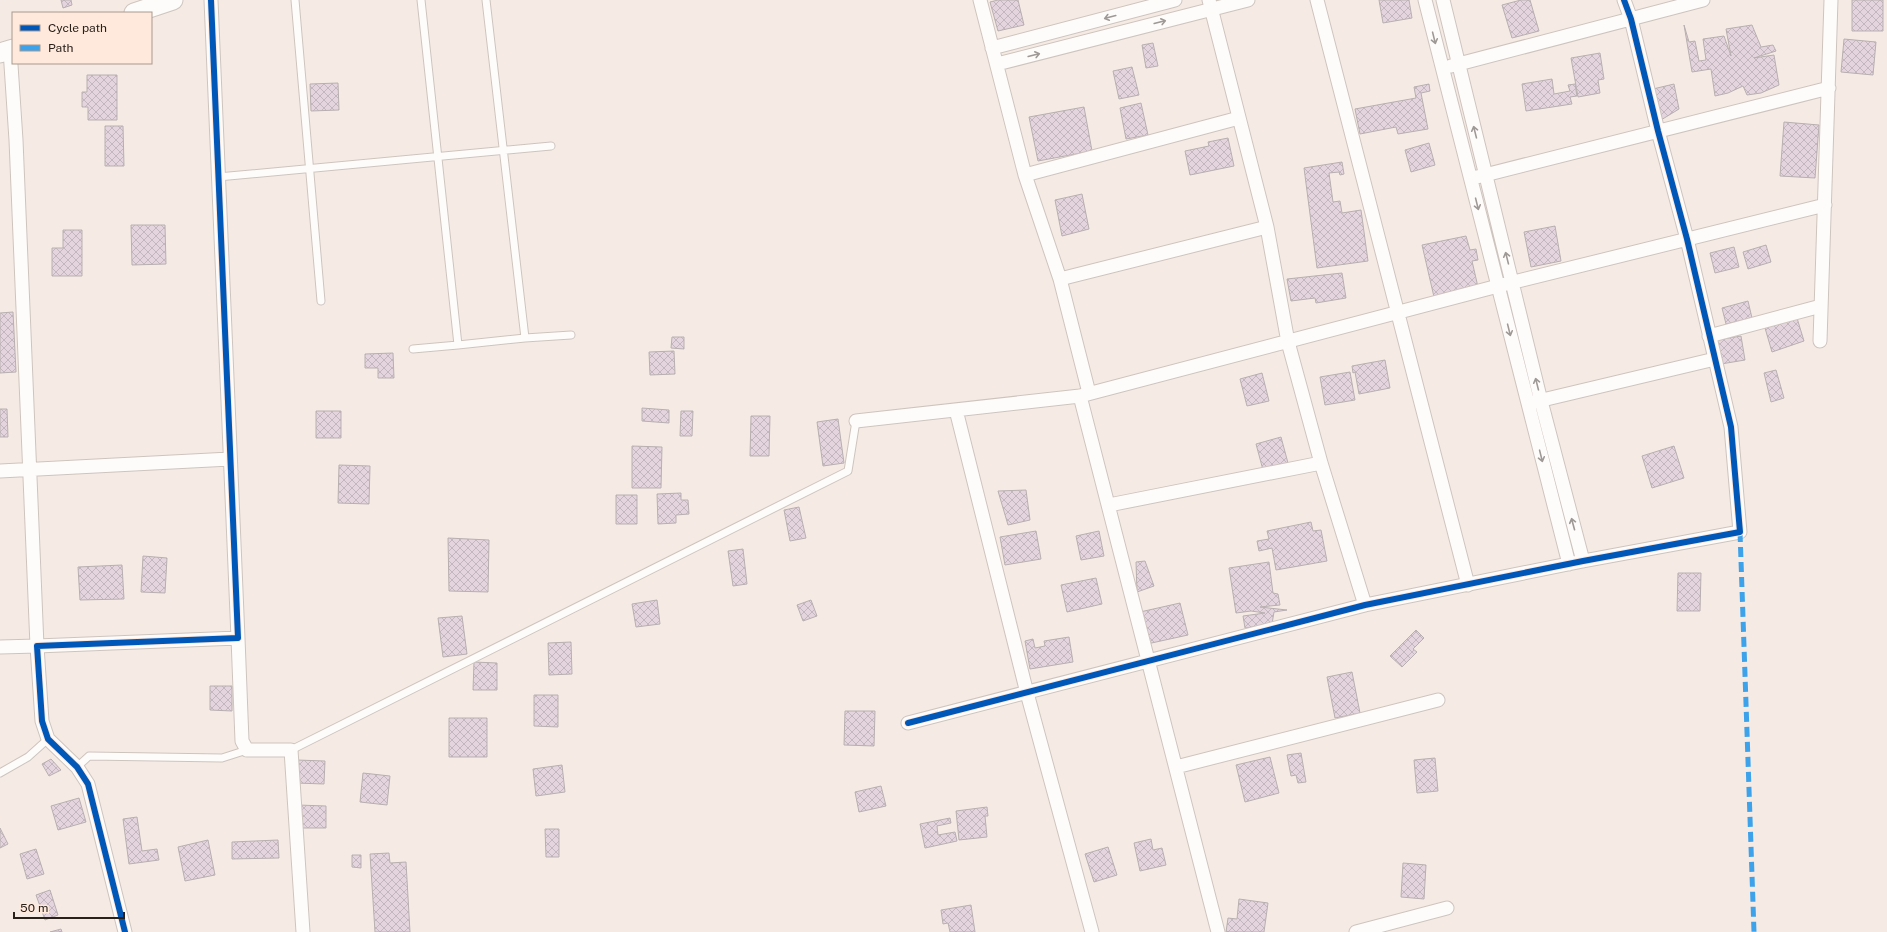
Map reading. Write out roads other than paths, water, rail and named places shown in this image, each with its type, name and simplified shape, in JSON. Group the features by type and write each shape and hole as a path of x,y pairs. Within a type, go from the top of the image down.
{"street":[{"path":"137,12 173,0"},
{"path":"211,0 242,741 247,750 291,750 303,932"},
{"path":"980,0 1025,175 1060,279 1109,505 1218,932"},
{"path":"992,48 1175,0"},
{"path":"997,64 1210,5 1248,0"},
{"path":"1317,0 1396,313 1468,585"},
{"path":"1424,0 1569,564"},
{"path":"1443,0 1541,401 1583,561"},
{"path":"908,724 1365,606 1583,561 1740,532 1731,427 1687,239 1658,131 1632,19 1624,0"},
{"path":"1442,69 1703,0"},
{"path":"1820,341 1832,0"},
{"path":"1210,5 1267,227 1288,342 1321,463 1365,606"},
{"path":"8,51 16,140 37,646 42,721 48,739 77,767 88,784 125,932"},
{"path":"1470,179 1829,88"},
{"path":"1025,175 1239,118"},
{"path":"856,421 1085,395 1498,286 1825,205"},
{"path":"1060,279 1267,227"},
{"path":"1709,336 1821,306"},
{"path":"1528,404 1715,359"},
{"path":"956,410 1027,693 1092,932"},
{"path":"0,470 230,459"},
{"path":"1109,505 1321,463"},
{"path":"0,647 238,638"},
{"path":"1176,767 1438,700"},
{"path":"1356,932 1447,908"}],"lane":[{"path":"295,0 321,301"},
{"path":"421,0 458,345"},
{"path":"486,0 525,338"},
{"path":"218,177 551,146"},
{"path":"413,349 571,334"},
{"path":"291,750 848,472 856,421"},
{"path":"0,773 28,757 48,739"},
{"path":"77,767 90,756 222,758 247,750"}]}
